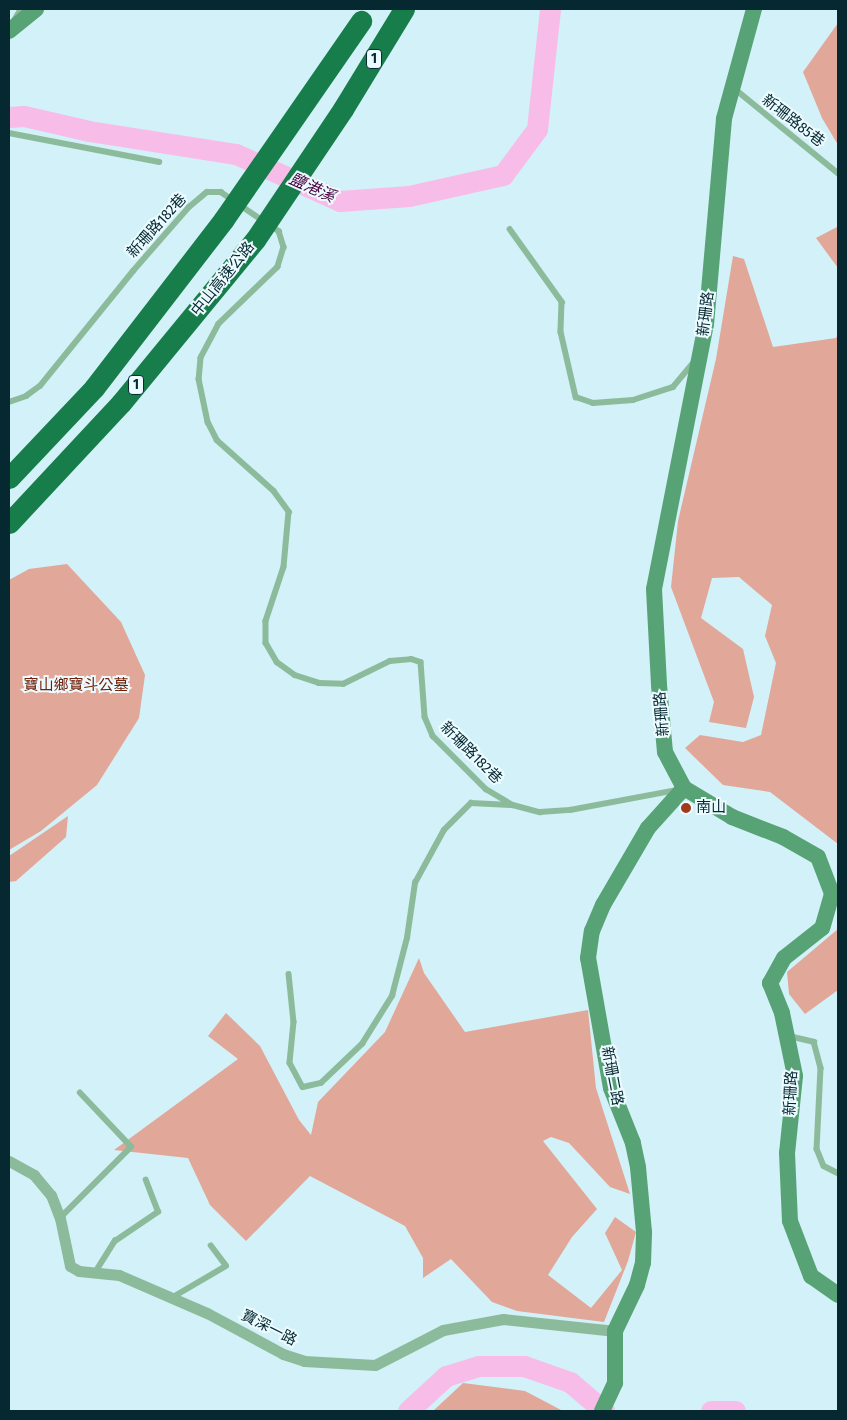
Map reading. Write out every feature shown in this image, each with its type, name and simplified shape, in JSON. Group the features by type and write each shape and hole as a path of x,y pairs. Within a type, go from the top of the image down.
{"highway":[{"name":"中山高速公路","path":"9,523 121,403 255,240 343,109 404,9"},
{"name":"1","path":"9,478 94,388 224,219 364,15"}],"street":[{"path":"9,30 36,9"},
{"name":"新珊路","path":"754,9 724,119 708,305 654,589 665,752 684,788 732,816 783,837 818,858 832,894 822,928 784,958 770,983 787,1035 795,1076 787,1153 790,1221 810,1276 838,1295"},
{"name":"新珊二路","path":"605,1406 616,1383 615,1332 637,1285 643,1263 642,1201 632,1143 611,1088 588,958 592,931 602,904 648,828 684,788"},
{"name":"寶深一路","path":"9,1162 34,1175 51,1195 60,1218 70,1266 79,1271 96,1271 119,1275 174,1298 283,1354 304,1361 375,1365 444,1330 503,1319 615,1332"}],"lane":[{"path":"9,30 21,9"},
{"name":"新珊路85巷","path":"733,88 838,173"},
{"path":"9,133 159,162"},
{"name":"新珊路182巷","path":"9,402 26,396 40,386 133,271 189,207 207,192 221,192 279,231 284,247 278,267 219,324 201,358 199,378 208,422 217,440 274,491 289,512 289,539 284,567 266,621 266,643 277,662 296,675 319,683 342,684 390,662 411,659 420,662 425,717 433,736 486,789 513,805"},
{"path":"510,229 562,302 561,332 576,397 594,403 633,400 673,387 693,364 708,305"},
{"name":"新珊路182巷","path":"289,974 294,1022 290,1063 303,1087 321,1083 362,1044 392,996 407,938 415,883 444,830 471,803 513,805 540,812 563,810 684,788"},
{"path":"787,1035 814,1042 821,1068 817,1149 824,1166 838,1172"},
{"path":"60,1218 131,1147 80,1093"},
{"path":"96,1271 115,1241 158,1212 146,1180"},
{"path":"174,1298 226,1266 211,1246"}],"green space":[{"path":"838,23 838,145 822,118 803,72"},
{"path":"838,228 838,268 816,238"},
{"path":"733,256 744,259 773,347 836,338 838,334 838,844 770,792 723,785 685,748 700,735 743,742 761,735 776,663 765,636 772,605 739,577 712,578 701,618 743,649 754,697 746,728 709,722 714,702 671,587 678,521 716,359"},
{"name":"寶山鄉寶斗公墓","path":"67,564 121,622 145,675 139,718 97,785 41,831 9,850 9,580 29,569"},
{"path":"68,816 66,837 16,881 9,882 9,856"},
{"path":"838,929 838,990 805,1014 789,994 787,972"},
{"path":"419,958 424,973 465,1032 588,1010 596,1088 630,1194 610,1187 569,1143 551,1137 543,1141 597,1209 572,1237 548,1275 591,1308 622,1270 605,1233 615,1217 636,1232 628,1261 604,1322 517,1311 492,1302 451,1259 423,1278 423,1258 405,1226 310,1176 246,1241 210,1205 188,1158 114,1150 238,1059 208,1036 226,1013 260,1046 299,1120 311,1135 318,1102 385,1032"},
{"path":"463,1383 525,1391 563,1411 433,1411"}],"waterway":[{"name":"鹽港溪","path":"9,117 24,116 89,131 236,154 340,201 409,196 503,175 537,129 550,9"},
{"path":"408,1411 446,1376 479,1366 524,1366 570,1382 604,1411"},
{"path":"711,1411 735,1411"}],"place":[{"name":"南山","path":"686,808"}]}
